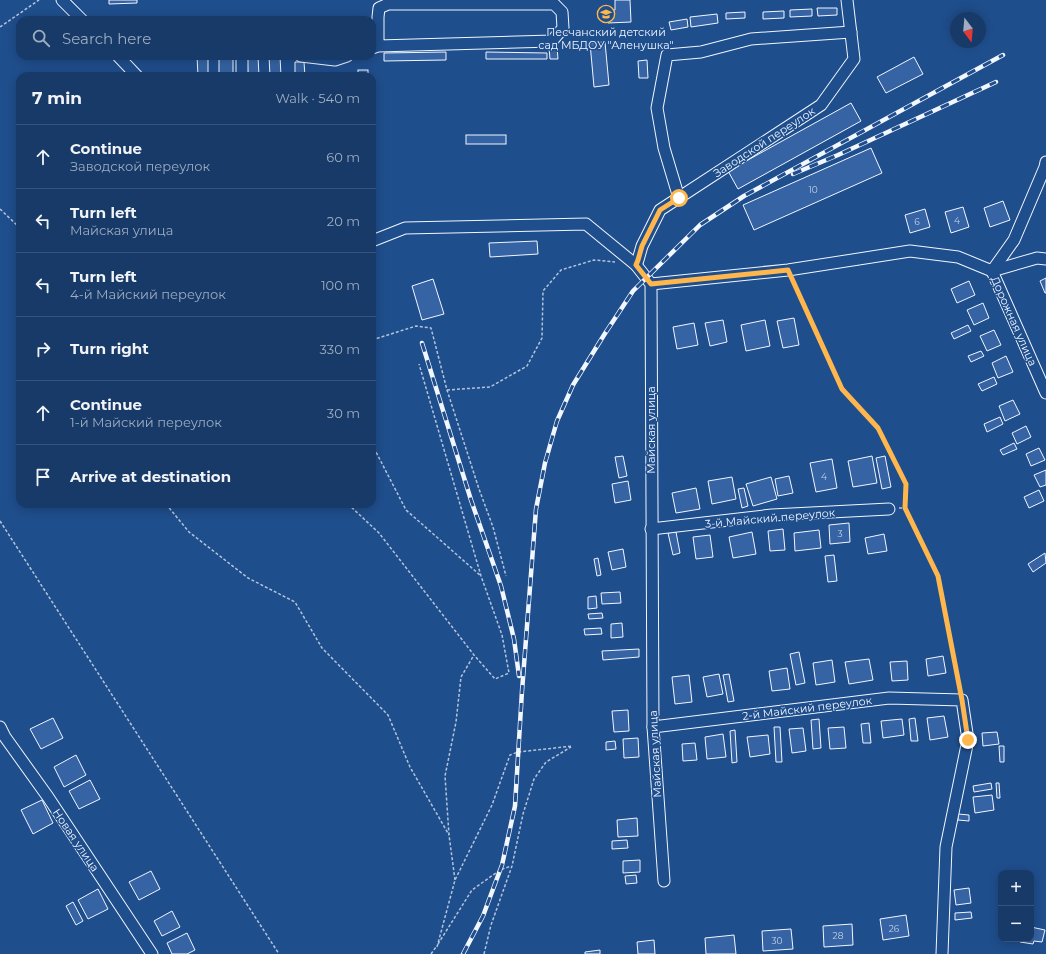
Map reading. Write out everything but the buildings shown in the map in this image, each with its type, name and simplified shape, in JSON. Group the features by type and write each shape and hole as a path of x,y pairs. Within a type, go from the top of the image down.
{"street":[{"path":"62,0 78,16"},
{"name":"Заводской переулок","path":"636,265 642,246 660,210 821,106 854,59 847,0"},
{"path":"376,37 379,8 388,4 504,2 554,4 562,12 563,28 552,41 376,47"},
{"path":"679,198 664,148 657,108 667,55 701,52 751,39 851,32"},
{"path":"122,60 133,72"},
{"path":"242,60 242,72"},
{"path":"992,271 1014,240 1046,162"},
{"path":"376,240 405,228 586,224 636,265 651,284 788,270 910,251 958,257 992,271 1042,258 1046,250"},
{"name":"Дорожная улица","path":"992,271 1046,393"},
{"name":"Майская улица","path":"651,284 653,727 664,881"},
{"name":"3-й Майский переулок","path":"651,529 772,515 889,509"},
{"name":"2-й Майский переулок","path":"653,727 889,698 962,700"},
{"path":"942,954 946,847 968,740 962,700"},
{"name":"Новая улица","path":"0,727 5,737 48,797 152,954"}],"path":[{"path":"0,27 39,0"},
{"path":"0,209 16,224"},
{"path":"447,390 490,387 528,366 542,338 543,291 561,270 594,260 615,262"},
{"path":"788,270 842,389 878,428 906,484 905,508 938,576 962,700"},
{"path":"376,339 416,326 431,328 447,390 493,527 506,576"},
{"path":"352,508 379,533 474,655 495,679 509,673 502,635 481,576 419,364"},
{"path":"376,452 406,510 481,576"},
{"path":"169,508 189,532 248,578 295,602 322,648 388,715 410,768 449,835"},
{"path":"889,509 905,508"},
{"path":"0,521 279,954"},
{"path":"455,880 449,835 445,776 456,722 461,677 474,655"},
{"path":"437,947 455,880 492,805 510,755 518,752 573,746 546,762 534,779 523,814 512,866 491,925 484,954"},
{"path":"431,954 437,947 472,890 500,870 512,866"}],"railway":[{"path":"463,954 483,916 502,865 515,806 536,509 545,463 557,421 573,385 633,291 700,225 744,196 1003,55"},
{"path":"793,174 838,155 996,82"},
{"path":"422,343 471,500 501,586 514,639 519,676"}],"place":[{"name":"Песчанский детский сад МБДОУ \"Аленушка\"","path":"606,14"}],"route":[{"path":"679,198 660,210 642,246 636,265 651,284 788,270 842,389 878,428 906,484 905,508 938,576 962,700 968,740"}]}
